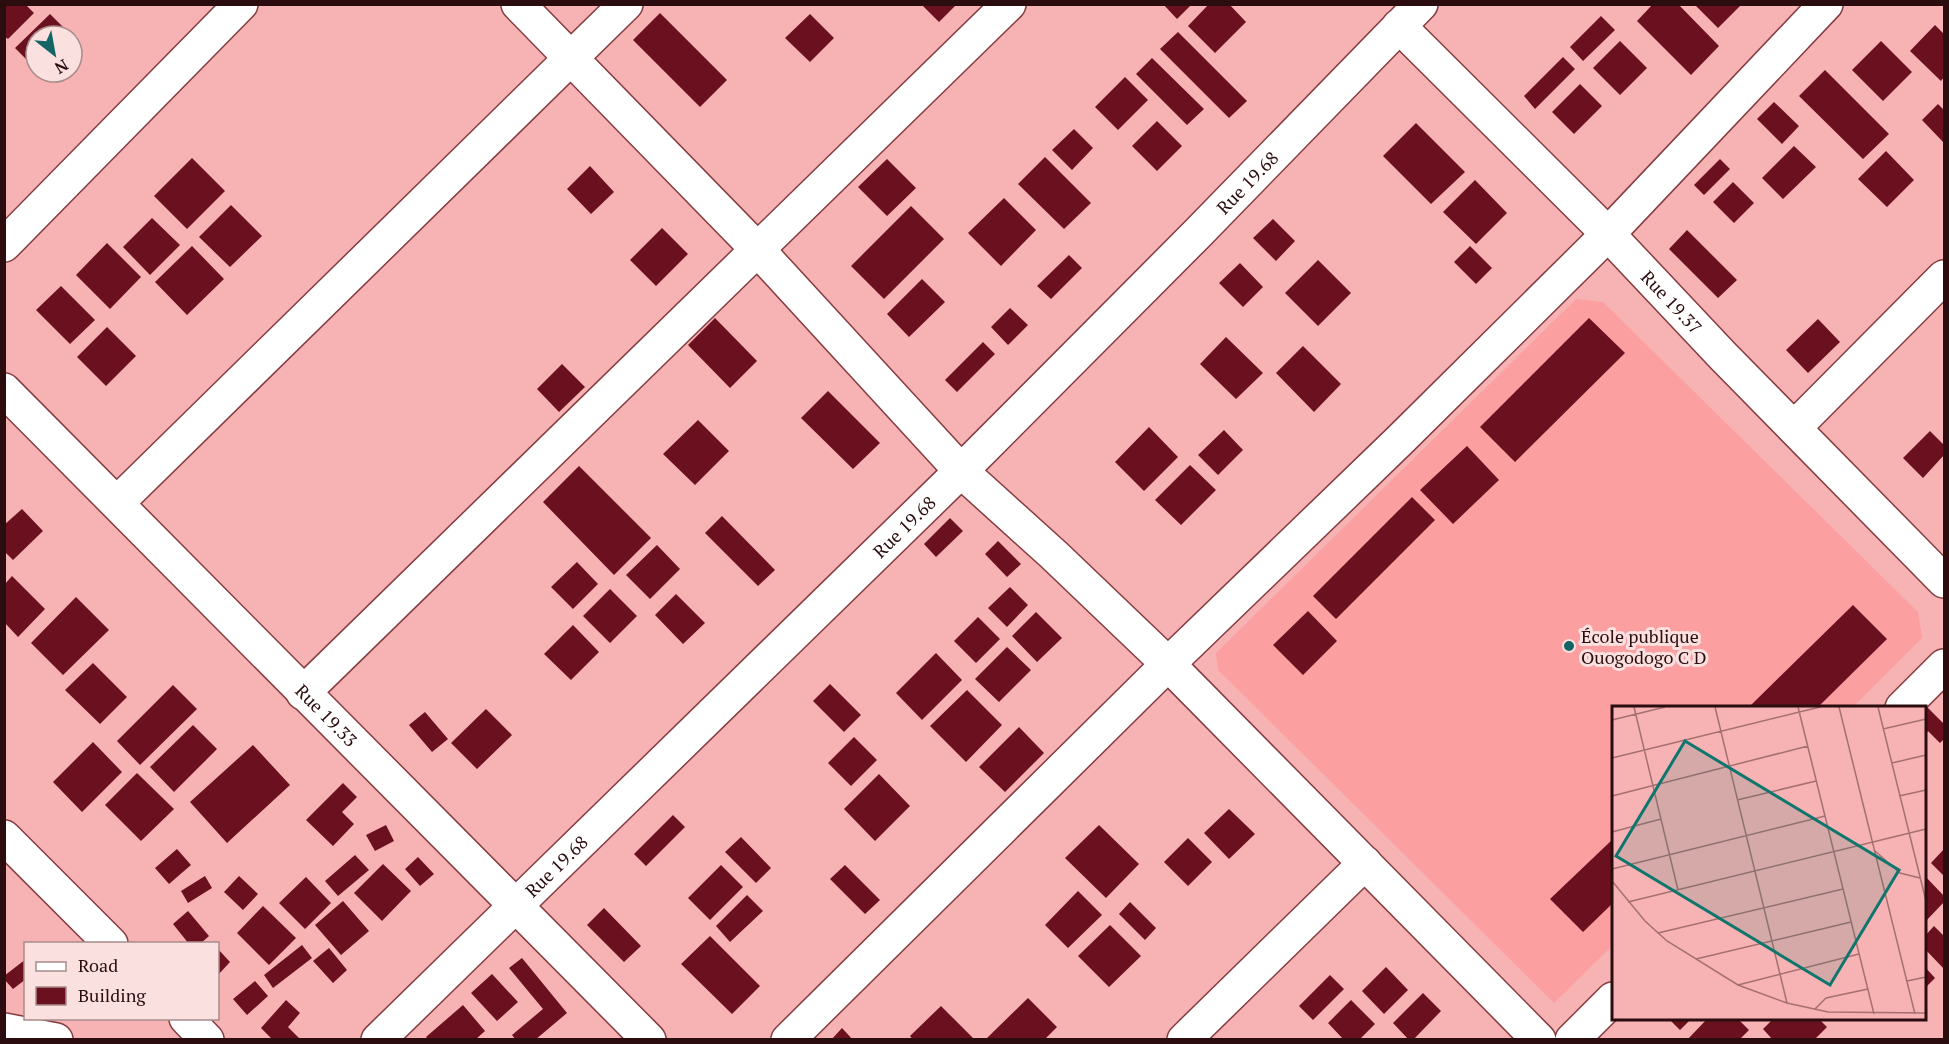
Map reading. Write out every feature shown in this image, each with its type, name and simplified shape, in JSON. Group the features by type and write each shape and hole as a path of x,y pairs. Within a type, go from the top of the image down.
{"street":[{"path":"4,245 240,4"},
{"path":"518,4 758,250 961,471 1054,555 1168,664 1539,1040"},
{"path":"117,503 626,4"},
{"path":"303,693 1008,4"},
{"path":"788,1040 1168,664 1400,441 1608,234 1826,4"},
{"name":"Rue 19.37","path":"1410,15 1722,356 1944,580"},
{"name":"Rue 19.68","path":"378,1040 961,471 1197,234 1410,15"},
{"path":"1794,428 1944,278"},
{"name":"Rue 19.33","path":"4,390 649,1040"},
{"path":"1904,706 1944,666"},
{"path":"4,837 109,942"},
{"path":"1184,1040 1365,863"},
{"path":"1572,1040 1612,1000"},
{"path":"188,1020 207,1040"},
{"path":"4,1030 56,1040"}],"shaded area":[{"name":"École publique Ouogodogo C D","path":"1576,299 1603,302 1918,612 1922,638 1854,706 1612,706 1612,946 1554,1003 1218,670 1216,653"}],"building":[{"path":"4,4 25,4 34,13 8,39 4,36"},
{"path":"921,4 957,4 939,22"},
{"path":"1163,4 1192,4 1177,19"},
{"path":"1209,4 1229,4 1246,22 1215,53 1188,26"},
{"path":"1653,4 1678,4 1719,46 1691,75 1637,21"},
{"path":"1694,4 1742,4 1718,28"},
{"path":"660,13 727,80 700,107 633,40"},
{"path":"50,14 60,24 40,24"},
{"path":"810,14 834,38 810,62 785,38"},
{"path":"1601,16 1615,30 1583,61 1570,47"},
{"path":"1935,25 1944,34 1944,77 1941,81 1910,51"},
{"path":"1178,32 1247,101 1229,118 1160,49"},
{"path":"24,39 24,57 15,48"},
{"path":"1620,41 1647,68 1620,95 1593,68"},
{"path":"1881,41 1912,72 1883,101 1852,70"},
{"path":"1563,57 1575,69 1535,109 1524,96"},
{"path":"1152,58 1204,109 1187,125 1136,74"},
{"path":"1825,70 1889,134 1863,159 1799,96"},
{"path":"1125,77 1148,100 1118,130 1095,107"},
{"path":"1580,84 1602,106 1574,134 1552,112"},
{"path":"1774,102 1799,126 1782,144 1757,119"},
{"path":"1938,104 1944,110 1944,143 1922,120"},
{"path":"1157,121 1182,146 1157,171 1132,146"},
{"path":"1416,123 1465,172 1431,204 1383,156"},
{"path":"1074,129 1093,148 1072,170 1052,150"},
{"path":"1794,146 1816,167 1783,199 1762,178"},
{"path":"1886,151 1914,180 1887,207 1858,179"},
{"path":"1045,157 1091,203 1064,229 1018,184"},
{"path":"192,158 225,191 187,229 154,196"},
{"path":"887,159 916,188 887,216 858,187"},
{"path":"1720,159 1730,169 1704,195 1694,185"},
{"path":"590,166 614,192 591,214 567,189"},
{"path":"1475,180 1507,213 1476,244 1443,212"},
{"path":"1733,182 1754,203 1734,223 1713,202"},
{"path":"1004,198 1036,230 1001,266 968,233"},
{"path":"231,205 262,236 230,267 199,237"},
{"path":"911,206 944,239 884,299 851,266"},
{"path":"152,218 180,245 150,275 123,247"},
{"path":"1273,219 1295,241 1276,261 1253,238"},
{"path":"662,228 688,254 656,286 630,260"},
{"path":"1687,230 1737,280 1718,298 1669,249"},
{"path":"107,243 141,277 110,309 76,275"},
{"path":"192,246 224,279 187,315 155,282"},
{"path":"1470,246 1492,268 1476,284 1454,262"},
{"path":"1069,255 1082,268 1051,299 1037,286"},
{"path":"1318,260 1351,293 1318,326 1285,293"},
{"path":"1240,263 1263,287 1243,307 1219,283"},
{"path":"922,279 945,302 909,337 887,314"},
{"path":"61,286 95,320 70,344 36,310"},
{"path":"1010,308 1028,325 1008,345 991,327"},
{"path":"715,318 757,361 730,388 688,345"},
{"path":"1589,318 1625,353 1515,462 1480,427"},
{"path":"1818,319 1840,342 1808,373 1786,350"},
{"path":"107,327 136,356 106,386 77,357"},
{"path":"1226,337 1263,373 1236,399 1200,364"},
{"path":"983,342 995,354 957,392 945,380"},
{"path":"1303,346 1341,384 1314,412 1276,373"},
{"path":"562,364 585,387 559,412 537,389"},
{"path":"828,391 880,443 853,469 801,418"},
{"path":"698,420 729,451 695,485 663,454"},
{"path":"1149,427 1178,457 1144,491 1115,462"},
{"path":"1224,430 1243,450 1218,475 1198,455"},
{"path":"1930,431 1944,445 1944,455 1923,478 1903,458"},
{"path":"1467,446 1499,480 1453,524 1420,490"},
{"path":"1190,465 1216,490 1181,525 1155,500"},
{"path":"579,466 651,538 614,575 543,502"},
{"path":"1412,497 1435,520 1336,619 1313,596"},
{"path":"22,509 43,531 13,560 4,551 4,525"},
{"path":"722,516 775,570 758,586 705,533"},
{"path":"950,518 963,531 936,557 924,544"},
{"path":"998,541 1021,564 1007,577 985,554"},
{"path":"657,545 680,569 650,599 626,575"},
{"path":"577,562 598,584 573,609 551,587"},
{"path":"12,576 45,609 18,637 5,623 5,584"},
{"path":"1010,587 1028,605 1007,627 988,608"},
{"path":"610,589 637,616 610,643 583,616"},
{"path":"676,594 705,623 683,644 655,615"},
{"path":"76,597 109,630 63,675 31,643"},
{"path":"1853,605 1887,639 1819,706 1750,706"},
{"path":"1308,611 1337,641 1303,675 1273,645"},
{"path":"1036,612 1062,638 1037,662 1012,636"},
{"path":"978,617 1000,639 976,663 954,641"},
{"path":"573,625 599,652 571,680 544,654"},
{"path":"1007,647 1031,670 999,702 975,679"},
{"path":"936,653 962,680 922,720 896,693"},
{"path":"93,663 127,697 100,724 65,690"},
{"path":"830,684 861,715 844,732 813,701"},
{"path":"173,685 197,709 140,765 117,741"},
{"path":"967,690 1002,725 966,762 930,726"},
{"path":"1925,707 1944,724 1944,739 1940,743 1928,731 1925,735"},
{"path":"486,709 512,735 477,769 451,743"},
{"path":"425,712 448,739 432,752 409,725"},
{"path":"193,725 217,749 174,792 150,767"},
{"path":"1019,727 1044,753 1005,792 979,767"},
{"path":"854,737 877,760 851,786 828,763"},
{"path":"93,742 122,772 82,812 53,782"},
{"path":"253,745 290,785 227,843 190,802"},
{"path":"137,773 174,809 141,841 105,805"},
{"path":"879,774 910,806 875,841 844,809"},
{"path":"343,783 357,797 342,812 354,824 333,846 306,820"},
{"path":"1229,809 1255,834 1229,859 1204,833"},
{"path":"673,815 685,827 646,866 634,854"},
{"path":"386,825 394,841 375,851 366,835"},
{"path":"1099,825 1139,864 1106,898 1065,858"},
{"path":"741,837 771,868 756,883 725,852"},
{"path":"1188,838 1212,862 1188,886 1164,862"},
{"path":"1612,840 1612,904 1583,932 1550,899"},
{"path":"177,849 191,865 169,884 155,868"},
{"path":"1944,849 1944,876 1931,863"},
{"path":"355,855 369,870 338,896 325,881"},
{"path":"418,857 434,874 420,886 405,869"},
{"path":"383,864 411,891 382,921 354,893"},
{"path":"721,865 743,887 710,920 688,898"},
{"path":"845,865 880,900 865,914 830,879"},
{"path":"205,876 212,888 188,903 181,891"},
{"path":"239,876 258,894 243,910 224,892"},
{"path":"1925,876 1944,896 1944,902 1925,922"},
{"path":"306,877 331,903 305,929 279,903"},
{"path":"1078,891 1102,915 1068,948 1045,925"},
{"path":"747,895 763,911 730,942 716,926"},
{"path":"343,901 369,931 341,955 315,925"},
{"path":"1130,902 1156,928 1145,940 1119,914"},
{"path":"263,906 296,938 269,965 237,933"},
{"path":"604,908 641,946 624,962 587,925"},
{"path":"188,911 209,936 202,942 187,942 173,924"},
{"path":"1110,925 1141,956 1109,987 1078,956"},
{"path":"1934,926 1944,936 1944,969 1925,949 1925,936"},
{"path":"710,936 760,986 732,1014 681,964"},
{"path":"302,945 312,958 273,988 264,975"},
{"path":"329,948 347,970 333,983 313,961"},
{"path":"219,950 230,962 219,974"},
{"path":"522,958 567,1013 535,1040 516,1040 512,1035 543,1009 509,968"},
{"path":"24,961 24,981 13,989 4,976"},
{"path":"1386,967 1408,990 1384,1014 1362,991"},
{"path":"1925,967 1935,978 1925,988"},
{"path":"492,974 518,1002 497,1021 471,993"},
{"path":"1330,975 1344,989 1313,1020 1299,1006"},
{"path":"255,981 268,996 247,1015 233,999"},
{"path":"1423,993 1441,1011 1413,1040 1409,1040 1393,1023"},
{"path":"1028,998 1057,1027 1044,1040 988,1040 987,1038"},
{"path":"286,1000 300,1013 288,1027 301,1040 273,1040 261,1028"},
{"path":"1351,1000 1375,1024 1359,1040 1344,1040 1328,1023"},
{"path":"463,1005 485,1031 475,1040 429,1040 426,1037"},
{"path":"941,1006 975,1040 913,1040 910,1036"},
{"path":"1670,1020 1690,1020 1680,1030"},
{"path":"1706,1020 1739,1020 1749,1030 1739,1040 1687,1040"},
{"path":"1772,1020 1820,1020 1827,1027 1814,1040 1773,1040 1763,1029"},
{"path":"842,1028 853,1040 831,1040"}],"place":[{"name":"École publique Ouogodogo C D","path":"1569,646"}]}
